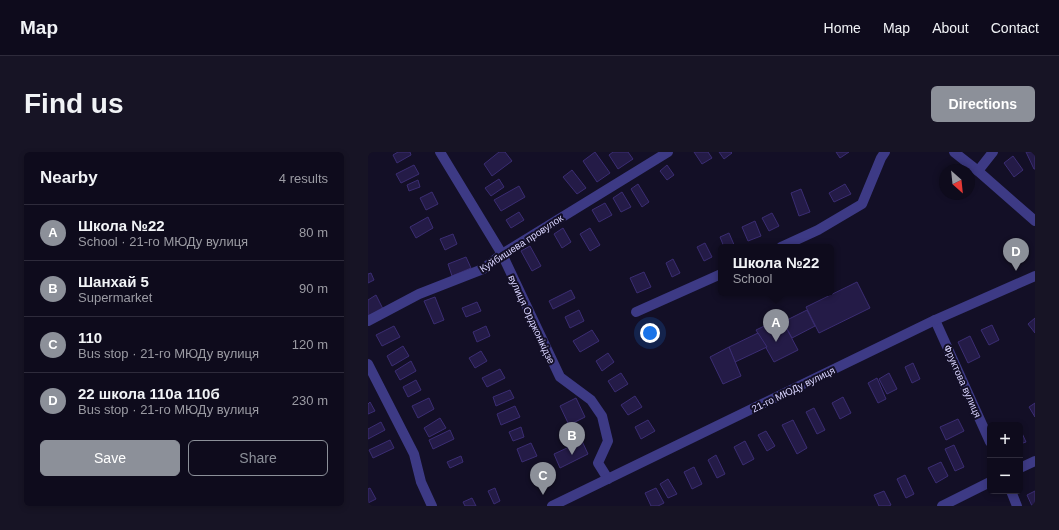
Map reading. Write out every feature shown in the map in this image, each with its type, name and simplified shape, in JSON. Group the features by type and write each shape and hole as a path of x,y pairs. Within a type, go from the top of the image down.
{"street":[{"name":"вулиця Орджонікідзе","path":"440,152 502,254 560,378 591,400 602,416 608,441 598,464 608,479"},
{"name":"Куйбишева провулок","path":"368,321 419,294 483,269 502,254 668,152"},
{"path":"787,244 818,230 862,204 881,158 885,152"},
{"path":"954,152 1035,221"},
{"path":"978,171 993,152"},
{"path":"636,312 718,275"},
{"name":"21-го МЮДу вулиця","path":"558,505 608,479 935,320 1035,276"},
{"name":"Фруктова вулиця","path":"935,320 987,435"},
{"path":"368,364 414,454 421,482 432,506"},
{"path":"1023,467 1035,461"},
{"path":"942,506 987,484"},
{"path":"1012,494 1017,506"}],"building":[{"path":"398,152 410,152 411,155 397,163 393,155"},
{"path":"499,152 505,152 512,161 492,176 484,164"},
{"path":"595,152 610,173 597,182 583,161"},
{"path":"613,152 628,152 633,159 618,169 609,155"},
{"path":"694,152 708,152 712,158 702,164"},
{"path":"719,152 731,152 732,153 724,159"},
{"path":"836,152 849,152 840,158"},
{"path":"1026,152 1035,152 1035,169 1034,169"},
{"path":"1013,156 1023,170 1014,177 1004,163"},
{"path":"414,165 419,174 401,183 396,174"},
{"path":"667,165 674,175 667,180 660,171"},
{"path":"572,170 586,188 577,194 563,177"},
{"path":"499,179 504,187 491,196 485,188"},
{"path":"418,180 420,187 409,191 407,185"},
{"path":"638,184 649,202 642,207 631,189"},
{"path":"845,184 851,194 834,202 829,193"},
{"path":"519,186 525,197 501,211 494,200"},
{"path":"801,189 810,212 799,216 791,193"},
{"path":"432,192 438,204 426,210 420,198"},
{"path":"622,192 631,207 621,212 613,198"},
{"path":"605,203 612,215 599,222 592,210"},
{"path":"519,212 524,220 511,228 506,220"},
{"path":"772,213 779,226 769,231 762,218"},
{"path":"428,217 433,228 416,238 410,227"},
{"path":"755,221 761,236 748,241 742,227"},
{"path":"563,228 571,242 562,248 554,234"},
{"path":"590,228 600,245 590,251 580,234"},
{"path":"729,233 734,244 723,244 720,237"},
{"path":"453,234 457,244 445,250 440,239"},
{"path":"705,243 712,257 704,261 697,247"},
{"path":"530,246 541,266 532,271 521,251"},
{"path":"466,257 471,268 452,276 448,264"},
{"path":"673,259 680,273 672,277 666,263"},
{"path":"644,272 651,287 637,293 630,278"},
{"path":"371,273 374,280 368,283 368,274"},
{"path":"857,282 870,308 819,333 806,307 828,296 834,296 834,293"},
{"path":"571,290 575,298 553,309 549,301"},
{"path":"376,295 383,309 368,316 368,300"},
{"path":"435,297 444,320 434,324 424,301"},
{"path":"477,302 481,311 466,317 462,308"},
{"path":"579,310 584,321 570,328 565,317"},
{"path":"807,310 815,326 792,338 783,322"},
{"path":"781,318 798,350 774,362 756,330"},
{"path":"1035,318 1035,333 1028,324"},
{"path":"992,325 999,340 989,345 981,330"},
{"path":"394,326 400,337 382,346 376,335"},
{"path":"486,326 490,336 477,342 473,332"},
{"path":"592,330 599,341 580,352 573,341"},
{"path":"758,333 767,347 735,362 729,347"},
{"path":"970,336 980,357 968,363 958,342"},
{"path":"403,346 409,356 392,366 387,356"},
{"path":"729,347 741,376 723,384 710,357"},
{"path":"481,351 487,361 475,368 469,358"},
{"path":"608,353 614,362 602,371 596,361"},
{"path":"411,361 416,371 400,380 395,371"},
{"path":"913,363 920,379 912,383 905,367"},
{"path":"500,369 505,378 487,387 482,378"},
{"path":"621,373 628,384 615,392 608,381"},
{"path":"889,373 897,389 887,394 879,379"},
{"path":"877,378 886,399 878,403 868,383"},
{"path":"416,380 421,390 408,397 403,387"},
{"path":"510,390 514,398 496,406 493,397"},
{"path":"635,396 642,407 628,415 621,405"},
{"path":"843,397 851,413 840,419 832,403"},
{"path":"429,398 434,409 418,418 412,406"},
{"path":"576,398 585,417 569,425 560,406"},
{"path":"370,402 375,411 368,414 368,404"},
{"path":"1035,403 1035,417 1029,407"},
{"path":"515,406 520,417 501,425 497,414"},
{"path":"814,408 825,430 817,434 806,412"},
{"path":"440,418 446,428 429,437 424,428"},
{"path":"958,419 964,431 946,440 940,427"},
{"path":"648,420 655,431 641,439 635,427"},
{"path":"793,420 807,448 797,454 782,425"},
{"path":"381,422 385,430 368,439 368,429"},
{"path":"521,427 524,437 513,441 509,432"},
{"path":"450,430 454,439 433,449 429,440"},
{"path":"766,431 775,446 767,451 758,435"},
{"path":"1023,435 1026,442 1023,443"},
{"path":"390,440 394,448 373,458 369,450"},
{"path":"582,441 588,454 560,468 554,454"},
{"path":"745,441 754,459 743,465 734,447"},
{"path":"531,443 537,456 522,462 517,449"},
{"path":"954,445 964,467 955,471 945,449"},
{"path":"716,455 725,474 717,478 708,460"},
{"path":"461,456 463,462 450,468 447,462"},
{"path":"941,462 948,476 936,483 928,468"},
{"path":"694,467 702,484 692,489 684,472"},
{"path":"905,475 914,494 906,498 897,479"},
{"path":"668,479 677,494 668,498 660,484"},
{"path":"370,488 376,499 368,503 368,489"},
{"path":"495,488 500,501 494,504 488,491"},
{"path":"656,488 664,503 658,506 651,506 645,493"},
{"path":"884,491 891,505 879,506 874,495"},
{"path":"1035,491 1035,506 1032,506 1027,495"},
{"path":"472,498 476,506 465,506 463,502"}],"place":[{"name":"22 школа 110а 110б","path":"1016,271"},
{"name":"Школа №22","path":"776,342"},
{"name":"Шанхай 5","path":"572,455"},
{"name":"110","path":"543,495"}]}
